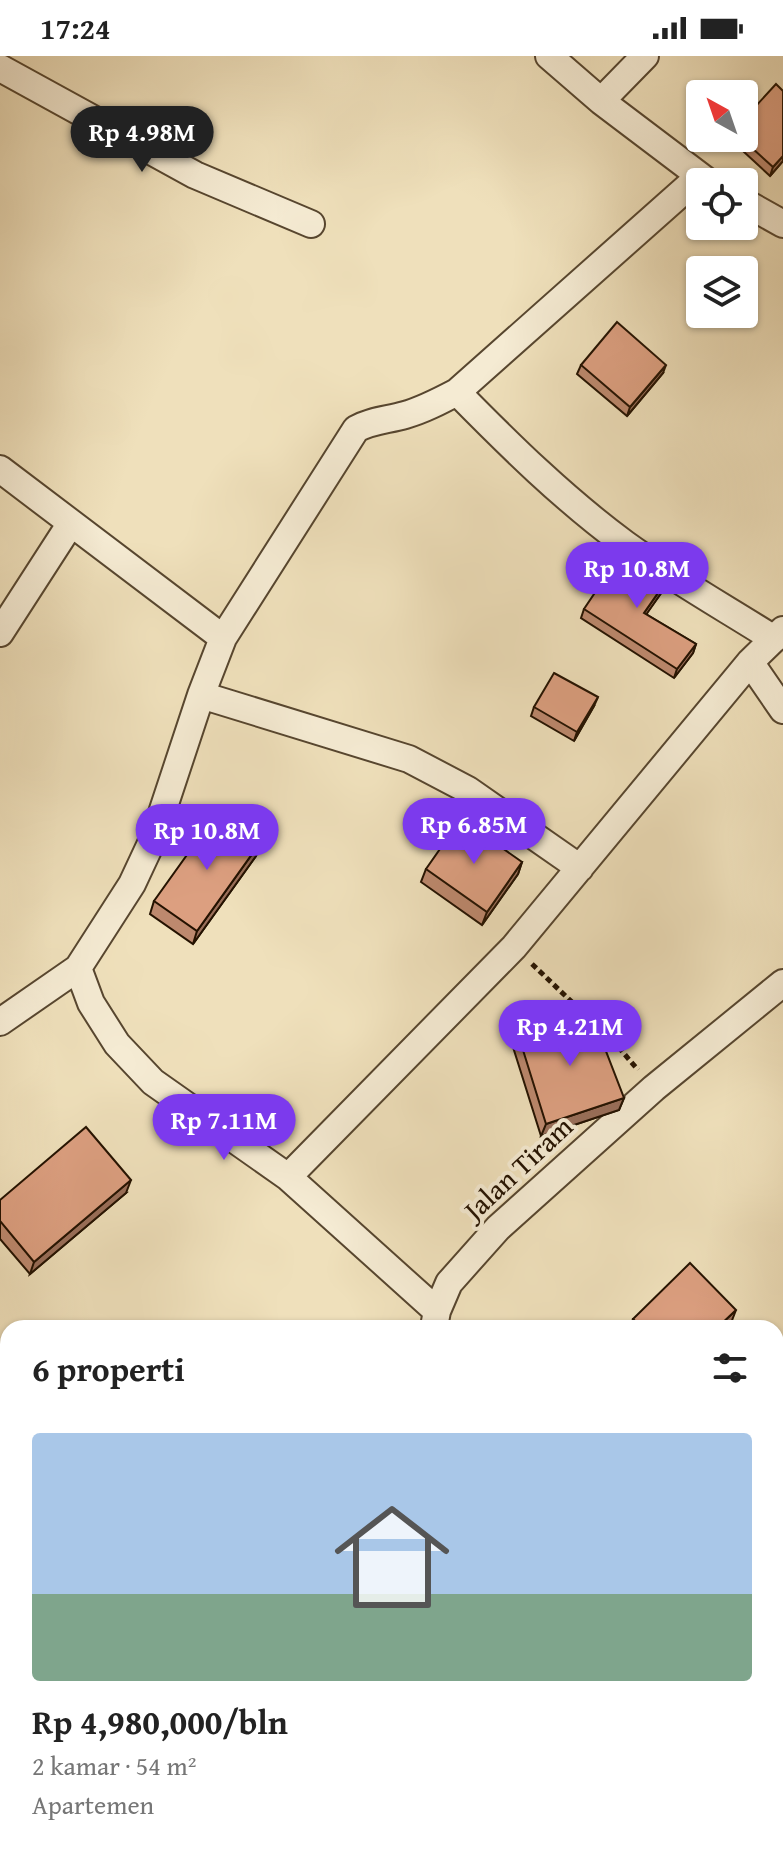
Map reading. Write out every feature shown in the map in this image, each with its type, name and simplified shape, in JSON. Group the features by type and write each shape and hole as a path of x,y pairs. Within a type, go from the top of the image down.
{"street":[{"path":"549,56 688,168"},
{"path":"601,101 645,56"},
{"path":"0,68 195,175 311,224"},
{"path":"0,1022 78,968 132,884 154,837 223,638 356,429 369,422 403,416 434,405 457,392 686,195"},
{"path":"758,210 783,224"},
{"path":"288,1177 514,947 750,662 779,634 627,546 514,450 457,392"},
{"path":"0,469 223,638"},
{"path":"0,633 71,523"},
{"path":"750,662 783,710"},
{"path":"201,695 409,759 468,790 580,868"},
{"path":"78,968 91,1003 117,1044 153,1082 288,1177 435,1319"},
{"name":"Jalan Tiram","path":"435,1319 449,1283 498,1228 654,1088 783,983"}],"path":[{"path":"514,947 615,1043 654,1088"}],"building":[{"path":"776,84 783,91 783,156 773,167 756,152 758,104"},
{"path":"617,322 666,365 630,407 581,365"},
{"path":"623,551 667,580 644,613 696,644 677,669 584,609"},
{"path":"554,673 598,697 577,732 534,707"},
{"path":"217,813 260,843 197,931 154,901"},
{"path":"461,819 522,862 487,912 426,869"},
{"path":"592,1015 624,1098 546,1124 518,1034"},
{"path":"86,1127 131,1180 34,1262 0,1221 0,1200"},
{"path":"690,1263 736,1310 725,1320 633,1319"}]}
